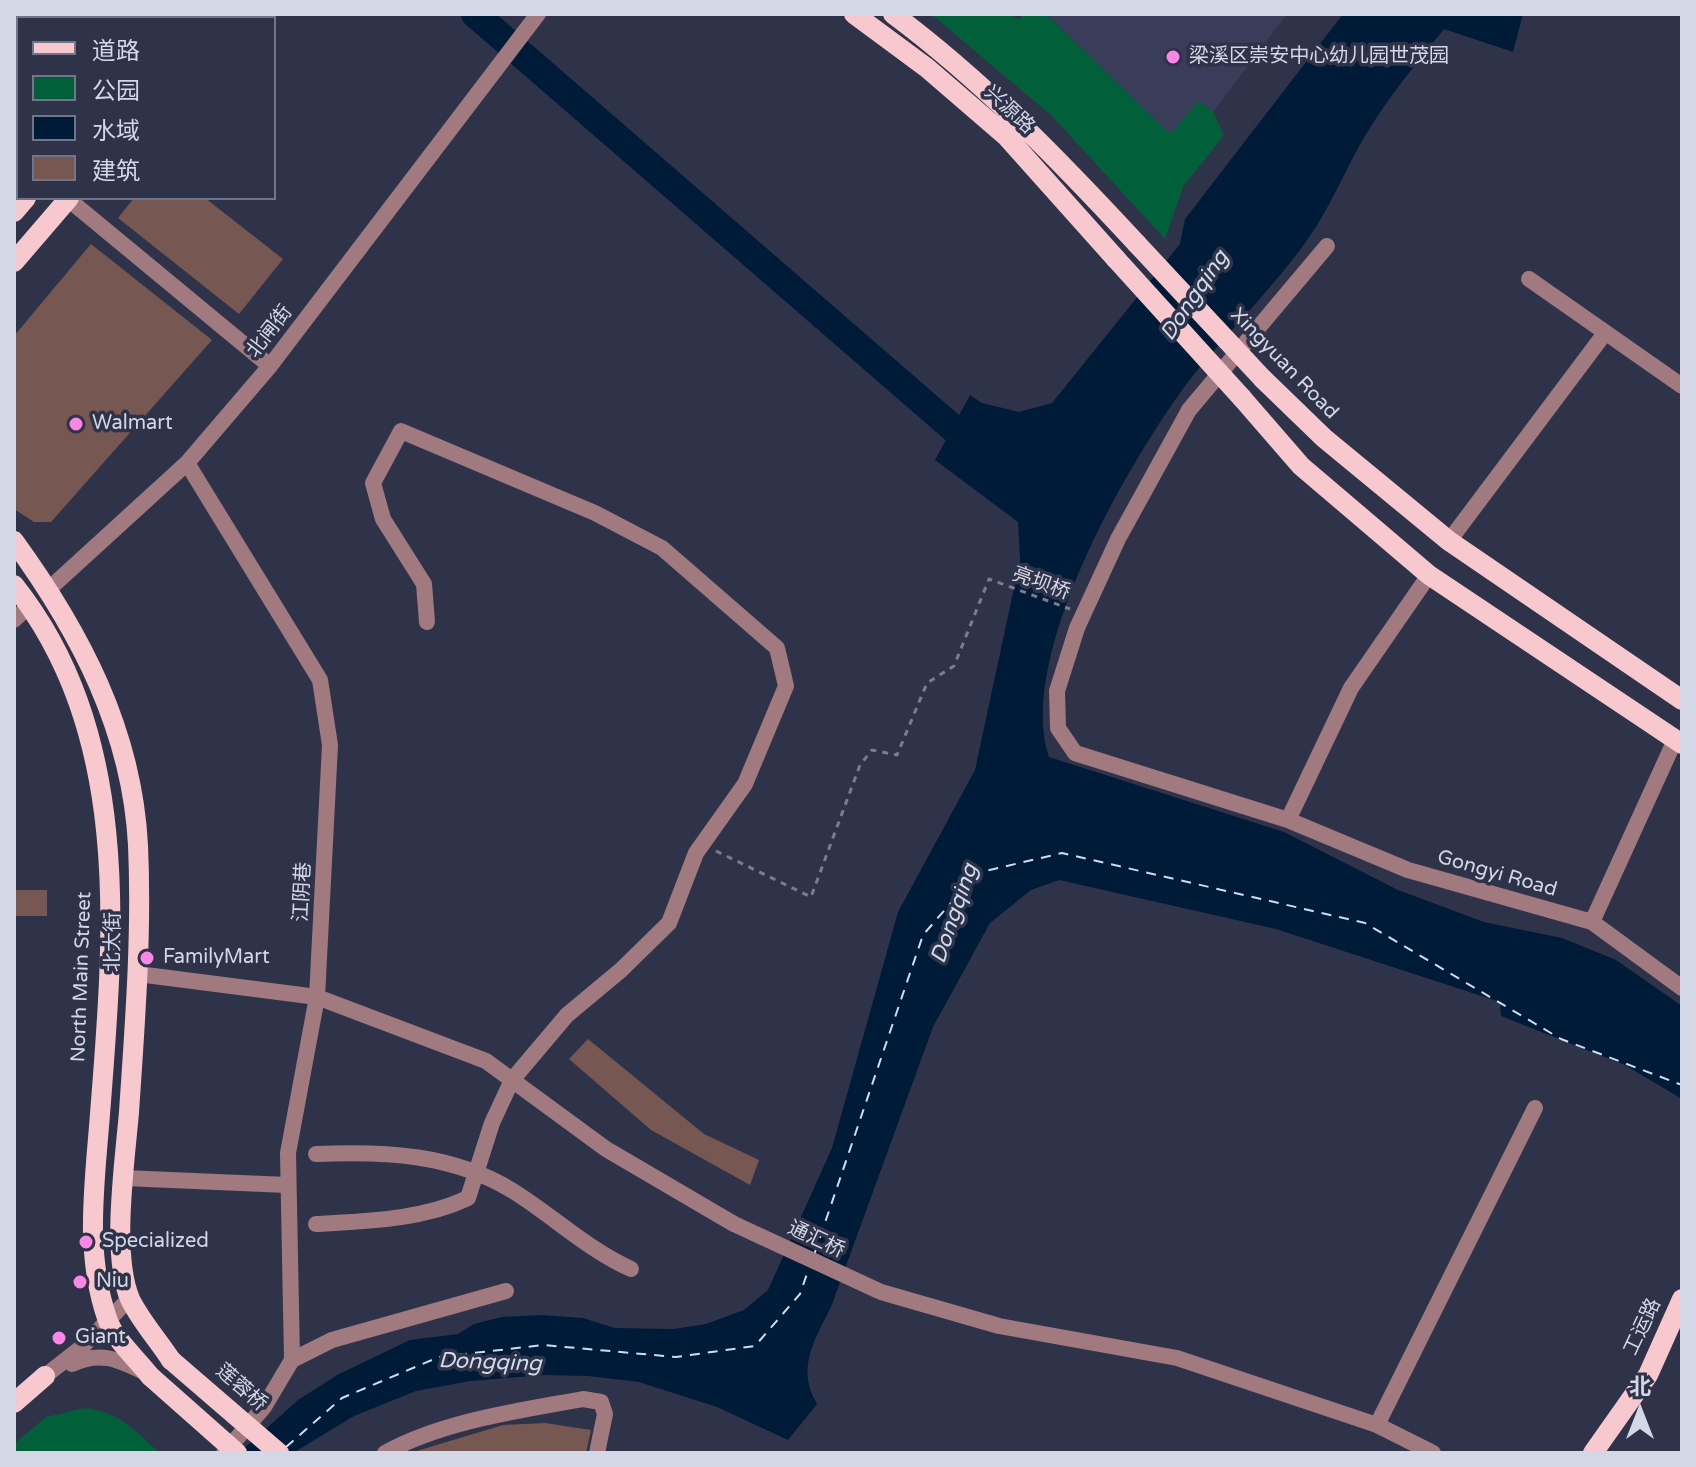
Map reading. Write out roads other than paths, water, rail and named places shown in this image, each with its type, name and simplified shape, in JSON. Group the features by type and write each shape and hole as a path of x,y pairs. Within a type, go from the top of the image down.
{"main road":[{"name":"兴源路","path":"854,14 927,68 1007,137 1301,466 1429,575"},
{"name":"Xingyuan Road","path":"893,14 981,86 1054,154 1263,379 1324,438 1449,541 1682,700"},
{"path":"14,262 68,200"},
{"name":"北大街","path":"14,541 49,589 110,704 127,763 138,843 138,974 121,1249 130,1298 171,1360"},
{"path":"1429,575 1678,742"},
{"name":"North Main Street","path":"14,585 30,605 73,684 95,755 109,837 110,992 91,1234 97,1285 108,1322 150,1376"},
{"name":"工运路","path":"1593,1453 1648,1375 1682,1299"},
{"name":"莲蓉桥","path":"171,1360 279,1453"},
{"path":"14,1403 45,1376"},
{"path":"150,1376 237,1453"}],"street":[{"name":"北闸街","path":"49,589 187,463 270,366 538,14"},
{"path":"70,200 270,366"},
{"name":"Gongyi Road","path":"1327,246 1189,410 1118,539 1083,615 1057,691 1058,728 1075,753 1288,820 1408,870 1592,922 1682,988"},
{"path":"1529,279 1682,386"},
{"path":"1449,541 1605,333"},
{"path":"316,1224 362,1222 445,1209 468,1198 492,1123 512,1080 567,1015 621,970 669,923 702,844 745,784 786,686 777,648 662,548 595,513 401,431 373,483 383,519 424,584 427,622"},
{"name":"江阴巷","path":"187,463 320,680 330,745 317,997 288,1153 292,1360"},
{"path":"1288,820 1351,688 1429,575"},
{"path":"14,620 30,605"},
{"path":"1592,922 1678,742"},
{"name":"通汇桥","path":"138,974 317,997 486,1061 606,1149 734,1224 881,1292 999,1326 1177,1358 1377,1425 1433,1453"},
{"path":"1377,1425 1535,1108"},
{"path":"316,1154 424,1157 477,1171 515,1192 607,1258 631,1269"},
{"path":"124,1178 287,1185"},
{"path":"224,1453 264,1407 292,1360 332,1340 506,1291"},
{"path":"45,1376 108,1322 130,1298"},
{"path":"45,1376 90,1356 113,1357 150,1376"},
{"path":"385,1453 410,1439 445,1429 583,1399 601,1402 605,1414 597,1453"}],"water":[{"name":"Dongqing","path":"1343,14 1523,14 1513,52 1444,29 1371,126 1322,217 1301,248 1201,366 1161,421 1107,513 1082,564 1062,617 1048,668 1043,716 1049,757 1284,832 1398,890 1484,922 1562,938 1616,960 1682,1006 1682,1099 1625,1065 1501,1016 1500,1002 1276,929 1059,880 1031,890 990,923 933,1027 831,1307 810,1355 808,1379 817,1404 788,1440 717,1407 639,1382 544,1375 470,1381 416,1391 354,1416 293,1453 239,1453 298,1400 339,1374 410,1340 458,1334 474,1324 502,1317 540,1315 583,1318 615,1328 674,1329 706,1324 744,1310 768,1290 832,1148 898,912 975,770 1020,560 1018,522 935,460 970,395 982,403 1019,412 1052,403 1180,244 1185,219"}],"waterway":[{"path":"475,14 962,436 982,448"}],"place":[{"name":"梁溪区崇安中心幼儿园世茂园","path":"1173,57"},
{"name":"Walmart","path":"76,424"},
{"name":"FamilyMart","path":"147,958"},
{"name":"Specialized","path":"86,1242"},
{"name":"Niu","path":"80,1282"},
{"name":"Giant","path":"59,1338"}]}
